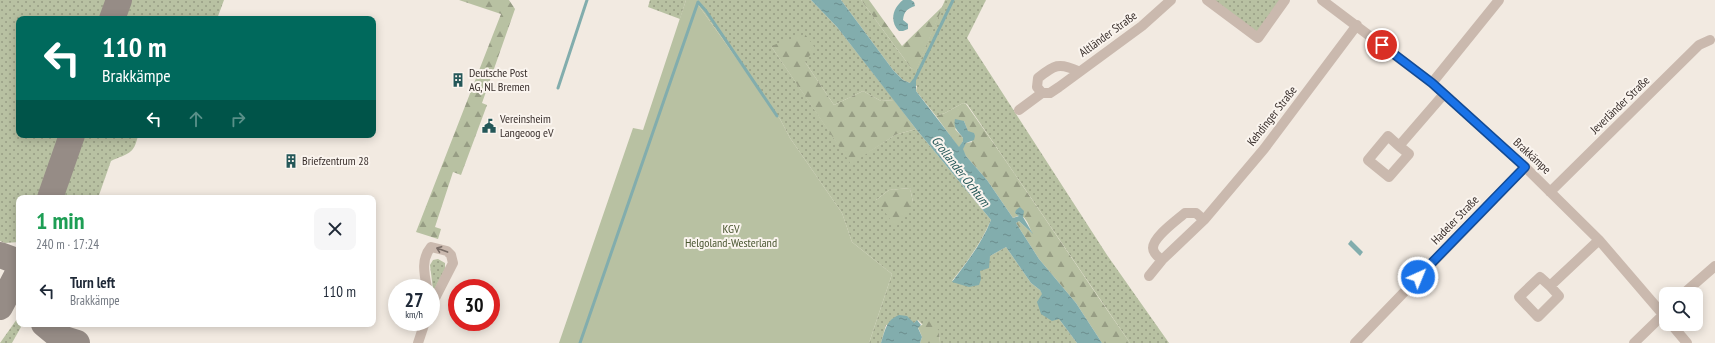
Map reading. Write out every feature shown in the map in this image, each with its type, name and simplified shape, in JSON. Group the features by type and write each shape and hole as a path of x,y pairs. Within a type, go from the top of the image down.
{"street":[{"name":"Altländer Straße","path":"1019,110 1042,94 1050,93 1078,71 1142,26 1171,0"},
{"path":"1207,0 1258,38 1285,0"},
{"name":"Brakkämpe","path":"1322,0 1432,83 1525,167 1599,240 1659,308"},
{"path":"1432,83 1500,0"},
{"name":"Kehdinger Straße","path":"1149,276 1162,260 1204,220 1264,149 1357,25"},
{"name":"Jeverländer Straße","path":"1550,192 1699,45 1710,40"},
{"name":"Altländer Straße","path":"1042,94 1037,87 1038,78 1051,68 1061,65 1078,71"},
{"path":"1399,146 1444,94"},
{"name":"Hadeler Straße","path":"1355,343 1525,167"},
{"path":"1162,260 1154,252 1153,246 1157,239 1168,228 1185,213 1196,213 1204,220"},
{"path":"1550,286 1599,240"},
{"path":"426,279 424,262 426,253 431,247 447,251 451,255 453,263 440,288"},
{"path":"1691,287 1715,266"},
{"path":"1634,343 1659,320"},
{"path":"418,343 422,331"},
{"path":"1677,331 1688,343"}],"green space":[{"path":"0,0 224,0 218,16 16,16 16,138 137,138 132,150 126,155 111,161 99,195 16,195 16,242 5,243 0,241"},
{"path":"459,0 509,0 515,9 482,103 487,105 461,175 453,172 435,227 441,229 438,239 416,232 501,14"},
{"path":"650,0 686,0 680,19 648,7"},
{"name":"KGV Helgoland-Westerland","path":"686,0 697,0 699,6 780,119 790,138 842,213 852,242 892,274 869,343 559,343 633,128 643,130"},
{"path":"697,0 811,0 837,27 894,100 881,101 863,91 834,105 805,62 771,46 851,163 895,135 916,129 991,220 983,237 952,281 980,271 990,256 1006,247 1031,283 1040,290 1077,343 940,343 939,331 923,325 918,320 914,323 886,325 881,343 869,343 892,274 852,242 842,213 790,138 780,119 699,6","holes":["910,188 913,202 876,200 889,190"]},
{"path":"841,0 861,0 911,68 916,70 945,0 986,0 967,38 1107,255 1169,343 1130,343 967,104 963,103 945,113 936,116 916,91 917,86 903,80 893,70"},
{"path":"861,0 869,0 902,46 943,6 916,71 911,68"},
{"path":"1212,0 1280,0 1258,33"},
{"path":"805,34 815,48 805,62 834,105 863,91 881,101 894,100 916,129 895,135 851,164 771,46"},
{"path":"963,103 966,104 987,134 1130,343 1102,343 1076,303 1039,259 1016,223 1019,221 1032,233 1026,220 1020,215 1013,218 987,180 966,156 962,149 966,143 972,142 964,121 955,129 963,138 959,148 936,116 945,113"},
{"path":"910,188 913,202 896,227 876,200 889,190"},
{"path":"438,259 445,263 445,269 440,279 432,279 430,265 433,260"},
{"path":"16,320 16,327 21,327 12,343 0,343"},
{"path":"931,320 939,331 940,343 920,343 922,337 918,327"}],"water":[{"name":"Grollander Ochtum","path":"811,0 841,0 893,70 903,80 910,83 913,79 916,80 916,91 959,147 963,141 963,138 955,127 955,119 964,121 968,131 974,133 975,136 974,140 966,143 963,149 966,156 987,180 1013,218 1019,216 1015,213 1020,207 1024,211 1023,217 1033,234 1019,221 1016,223 1039,259 1076,303 1102,343 1077,343 1059,319 1052,321 1041,314 1037,302 1042,294 1040,290 1031,283 1006,247 990,256 989,268 980,271 981,279 979,285 969,287 952,282 969,260 991,220 916,129 837,27"},
{"path":"903,0 911,0 914,2 915,6 908,9 904,14 903,20 908,24 908,29 899,31 893,19 897,7"},
{"path":"1351,240 1363,252 1360,256 1348,244"},
{"path":"899,315 907,316 914,323 917,320 921,325 918,328 922,337 920,343 881,343 889,323"}],"waterway":[{"path":"558,88 587,0"},
{"path":"913,83 953,0"},
{"path":"580,343 698,2 706,11 777,116"}],"taxiway":[{"path":"113,16 119,0"},
{"path":"51,195 71,138"},
{"path":"0,255 16,261"},
{"path":"0,307 16,277"},
{"path":"48,327 61,338 77,343"}],"place":[{"name":"Deutsche Post AG, NL Bremen","path":"458,80"},
{"name":"Vereinsheim Langeoog eV","path":"489,126"},
{"name":"Briefzentrum 28","path":"291,161"}],"route":[{"path":"1382,45 1432,83 1525,167 1418,277"}]}
